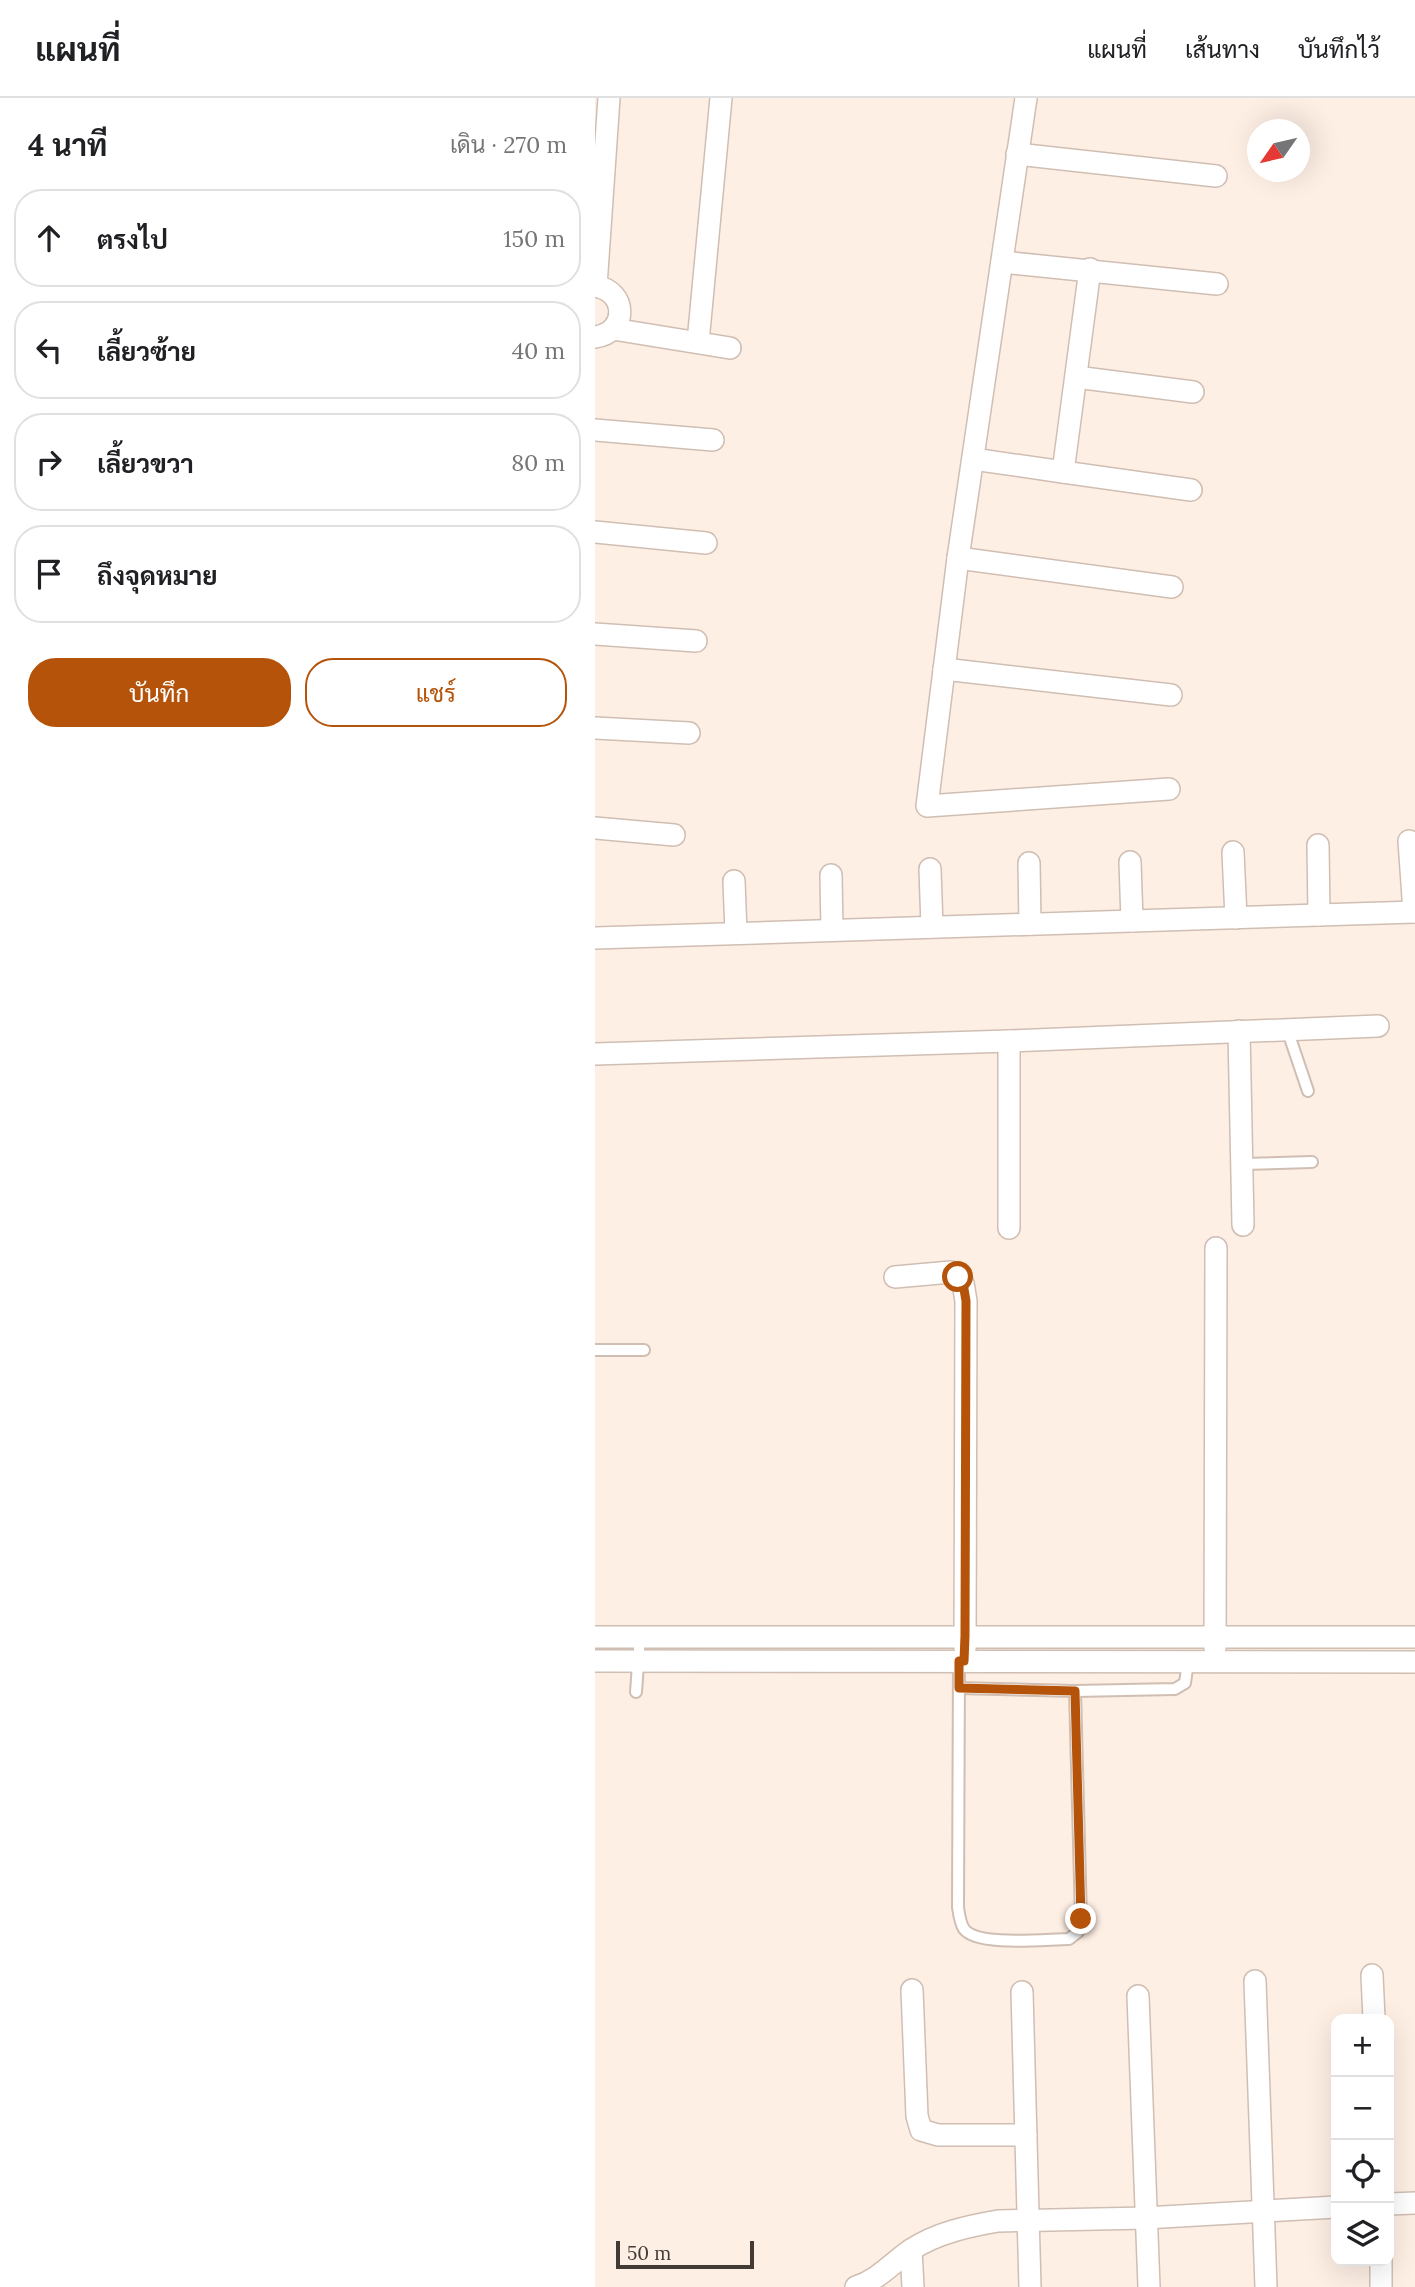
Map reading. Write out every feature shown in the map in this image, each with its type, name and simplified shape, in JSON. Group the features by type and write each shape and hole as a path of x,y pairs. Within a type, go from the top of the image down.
{"street":[{"path":"604,333 620,314 619,305 610,292 595,286 609,98"},
{"path":"698,342 721,98"},
{"path":"1026,98 958,558 927,806 1169,789"},
{"path":"1017,154 1216,176"},
{"path":"1002,262 1217,284"},
{"path":"1063,472 1090,269"},
{"path":"604,333 698,342 730,348"},
{"path":"1076,377 1193,392"},
{"path":"595,430 713,440"},
{"path":"973,459 1191,490"},
{"path":"595,532 706,543"},
{"path":"958,558 1172,587"},
{"path":"595,634 696,641"},
{"path":"944,669 1171,695"},
{"path":"595,728 689,733"},
{"path":"595,828 674,835"},
{"path":"595,937 1414,912 1409,841"},
{"path":"1318,845 1319,915"},
{"path":"1233,852 1236,918"},
{"path":"1130,862 1132,920"},
{"path":"1029,863 1030,924"},
{"path":"930,869 932,927"},
{"path":"831,875 832,930"},
{"path":"734,881 736,933"},
{"path":"595,1054 1378,1026"},
{"path":"1238,1031 1243,1225"},
{"path":"1009,1041 1009,1228"},
{"path":"1215,1662 1216,1248"},
{"path":"895,1277 951,1272 963,1283 966,1301 965,1636 962,1661"},
{"path":"761,1636 762,1661"},
{"path":"595,1637 1415,1637"},
{"path":"595,1661 1415,1662"},
{"path":"1372,1975 1374,2014"},
{"path":"1255,1981 1266,2287"},
{"path":"912,1990 917,2116 921,2130 938,2135 1026,2135"},
{"path":"1022,1992 1030,2287"},
{"path":"1138,1996 1149,2287"},
{"path":"1394,2204 1415,2203"},
{"path":"856,2287 882,2274 911,2250 933,2239 998,2221 1145,2218 1331,2207"},
{"path":"911,2250 913,2287"},
{"path":"1381,2266 1381,2287"}],"lane":[{"path":"1287,1029 1308,1091"},
{"path":"1242,1164 1312,1162"},
{"path":"595,1350 643,1350"},
{"path":"636,1692 640,1636"},
{"path":"962,1661 959,1688 958,1907 963,1927 985,1940 1069,1939 1077,1932 1081,1919 1075,1691"},
{"path":"959,1688 1075,1691 1175,1689 1185,1683 1188,1661"}],"route":[{"path":"958,1277 963,1283 966,1301 965,1636 964,1661 959,1661 959,1688 1075,1691 1081,1919"}]}
